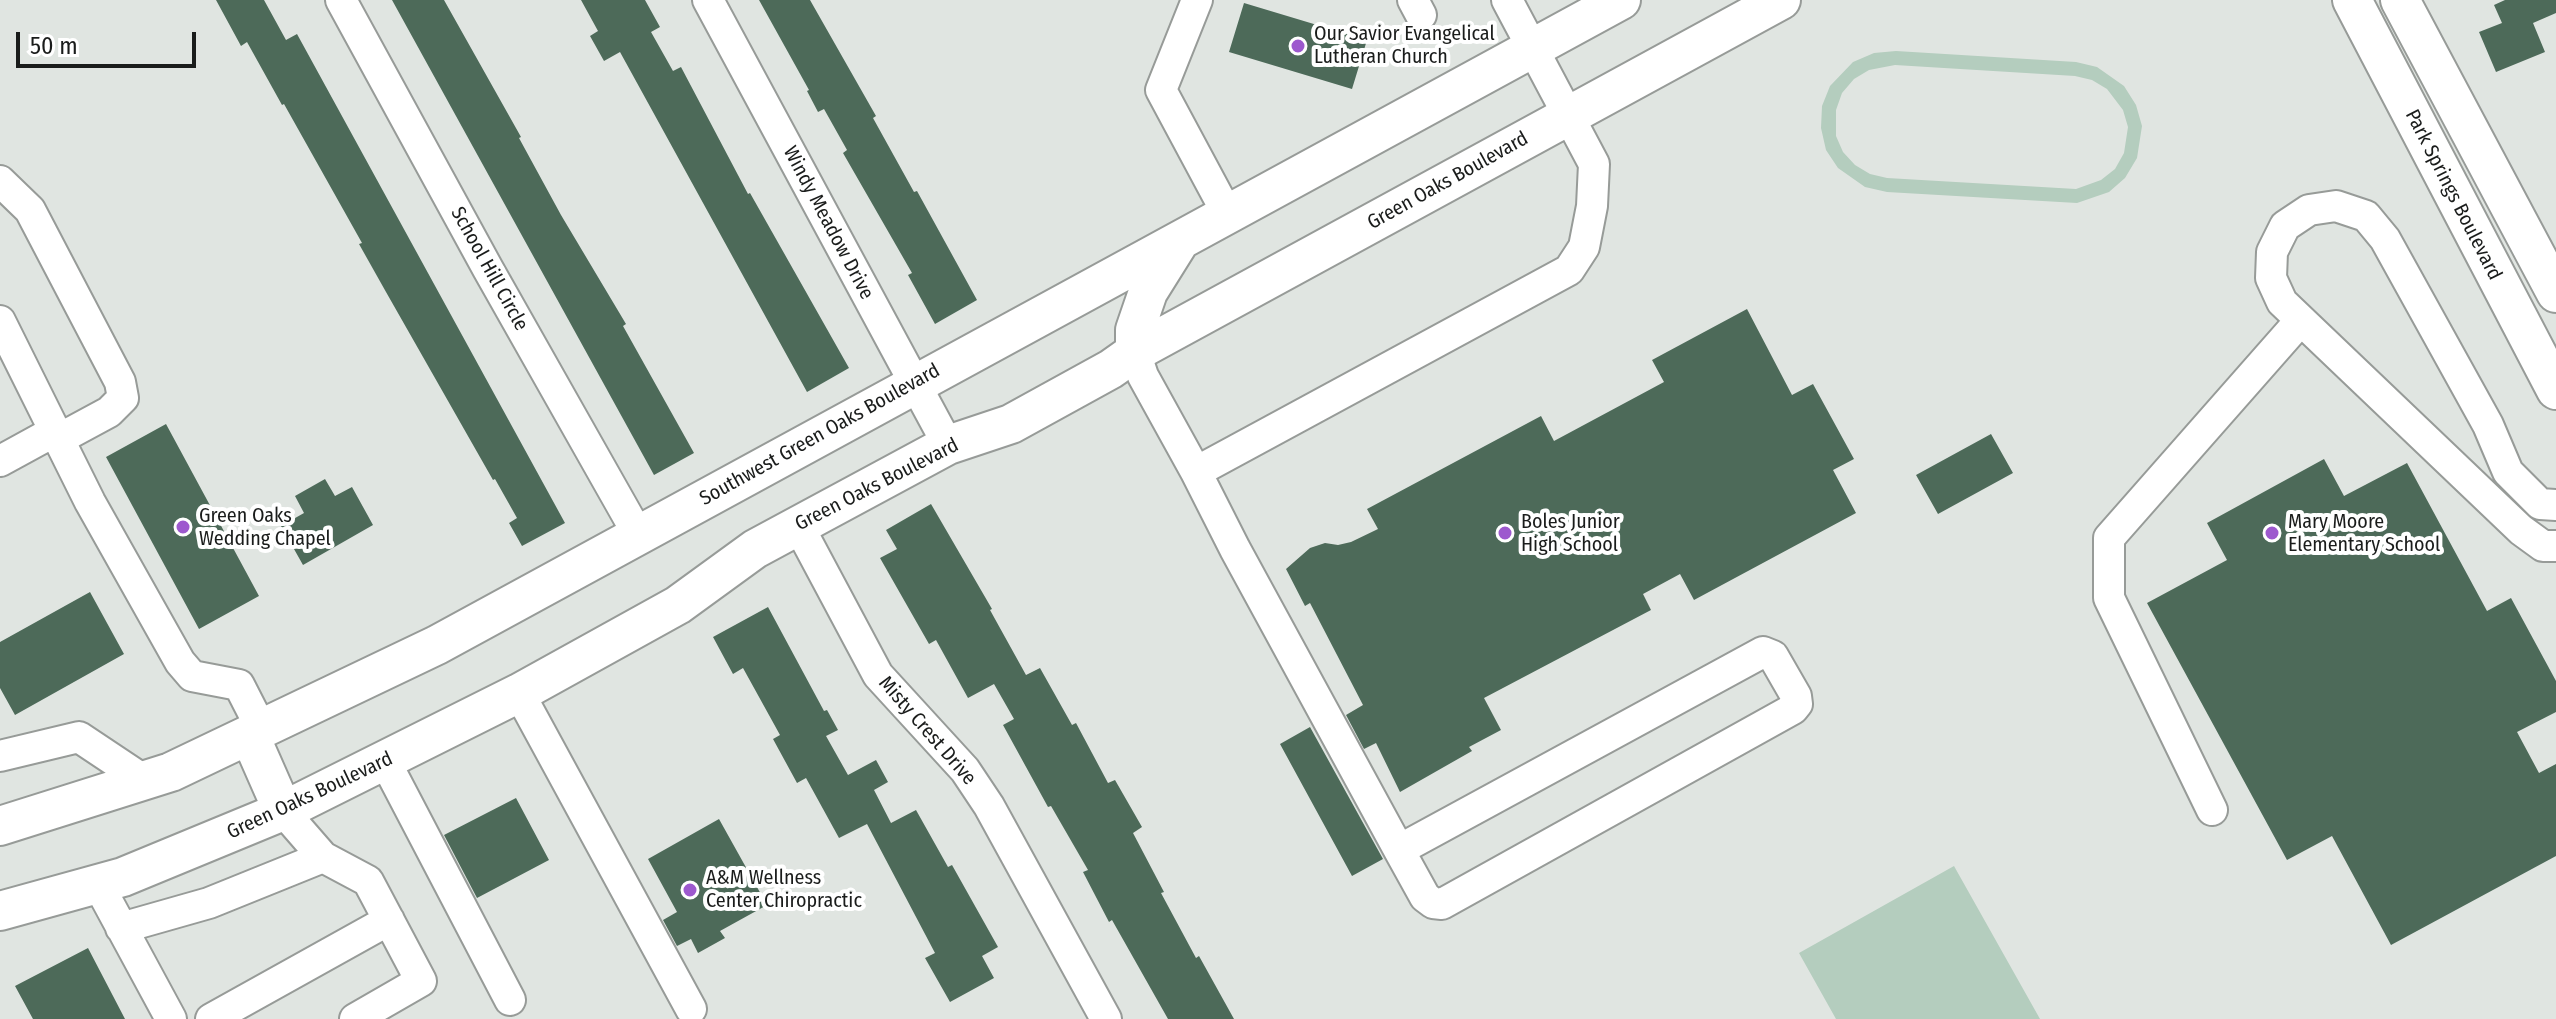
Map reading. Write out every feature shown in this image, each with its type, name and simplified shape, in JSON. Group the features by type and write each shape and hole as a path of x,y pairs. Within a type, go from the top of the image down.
{"main road":[{"name":"Southwest Green Oaks Boulevard","path":"0,826 171,772 437,645 1621,0"},
{"name":"Green Oaks Boulevard","path":"0,911 123,877 283,811 519,693 678,605 755,549 798,525 948,445 1011,424 1111,369 1135,352 1781,0"},
{"name":"Park Springs Boulevard","path":"2352,0 2556,390"},
{"path":"2400,0 2556,293"},
{"path":"1135,352 1135,330 1148,292 1180,241"},
{"path":"256,733 283,811"}],"street":[{"name":"School Hill Circle","path":"341,0 639,536"},
{"name":"Windy Meadow Drive","path":"708,0 948,445"},
{"path":"1197,0 1161,90 1228,215"},
{"path":"1196,472 1569,270 1584,247 1592,206 1594,164 1507,0"},
{"path":"0,181 30,210 120,382 123,398 109,412 0,461"},
{"path":"2556,505 2540,504 2508,472 2488,425 2385,239 2366,216 2336,206 2309,210 2285,226 2272,252 2271,278 2282,302 2521,530 2543,546 2556,546"},
{"path":"0,321 97,515 180,662 192,676 239,685 256,733"},
{"path":"2212,810 2109,598 2109,538 2300,321"},
{"path":"1135,352 1143,376 1242,563 1399,850 1425,897 1433,903 1442,904 1793,709 1797,704 1796,696 1773,656 1763,652 1399,850"},
{"name":"Misty Crest Drive","path":"798,525 878,675 965,770 989,806 1106,1019"},
{"path":"519,693 691,1009"},
{"path":"0,756 79,737 145,781"},
{"path":"385,761 510,1000"},
{"path":"283,811 323,857 368,881 421,981 355,1019"},
{"path":"121,928 209,903 323,857"},
{"path":"98,884 171,1019"},
{"path":"211,1019 389,920"}],"green space":[{"path":"1896,51 2076,62 2097,67 2124,86 2136,105 2142,126 2137,158 2125,178 2109,192 2077,203 1887,192 1865,187 1838,168 1826,150 1821,128 1822,106 1830,86 1853,62 1874,53","holes":["1895,65 2075,76 2092,80 2107,89 2123,110 2128,127 2124,153 2115,169 2101,180 2076,189 1887,178 1870,174 1855,165 1843,152 1836,136 1836,110 1842,93 1854,79 1869,70"]},
{"path":"1954,866 2040,1019 1836,1019 1799,953"}],"building":[{"path":"216,0 264,0 286,40 297,34 565,523 522,546 509,523 517,518 386,292 284,104 247,42 241,46"},
{"path":"392,0 444,0 561,215 626,324 623,326 694,453 654,475"},
{"path":"581,0 645,0 660,27 651,32 673,71 681,67 748,194 849,368 807,392 620,52 604,61 590,36 598,31"},
{"path":"759,0 810,0 876,116 873,118 914,192 917,191 977,300 935,324 908,275 912,273 843,153 847,150 824,109 818,112"},
{"path":"2505,0 2556,0 2556,13 2533,23 2545,52 2496,72 2479,32 2502,23 2494,5"},
{"name":"Our Savior Evangelical Lutheran Church","path":"1244,3 1367,40 1352,89 1229,52"},
{"name":"Boles Junior High School","path":"1747,309 1792,395 1813,384 1854,459 1833,470 1856,513 1694,600 1680,574 1643,594 1651,610 1484,698 1501,730 1469,747 1472,751 1400,792 1376,743 1364,749 1346,715 1363,705 1310,603 1305,606 1286,569 1310,548 1325,543 1338,545 1351,542 1378,529 1367,509 1541,416 1554,441 1664,382 1652,360"},
{"name":"Green Oaks Wedding Chapel","path":"166,424 259,596 199,629 106,457"},
{"path":"1991,434 2013,473 1938,514 1916,475"},
{"path":"2324,459 2344,496 2407,463 2487,611 2511,598 2556,681 2556,712 2517,732 2539,773 2556,764 2556,856 2391,945 2332,836 2287,860 2147,603 2227,560 2207,523"},
{"path":"325,479 335,496 352,487 373,525 303,565 281,526 304,513 295,496"},
{"path":"931,504 1026,675 1040,668 1072,725 1076,723 1108,783 1115,780 1142,827 1133,833 1164,892 1161,893 1234,1019 1168,1019 1112,920 1109,922 1083,872 1088,870 1051,806 1048,807 1003,725 1014,719 994,684 968,698 936,640 929,644 880,558 897,549 886,530"},
{"path":"90,592 124,654 15,715 0,688 0,642"},
{"path":"768,607 824,711 827,710 838,730 826,736 848,775 876,760 888,782 874,790 891,823 916,810 948,867 952,865 998,947 982,956 994,978 950,1002 925,958 935,953 867,824 839,838 806,778 797,783 773,739 780,735 743,668 733,674 713,637"},
{"path":"1310,727 1383,859 1352,876 1280,744"},
{"path":"516,798 549,860 477,898 444,835"},
{"name":"A&M Wellness Center Chiropractic","path":"719,819 767,905 720,931 725,938 698,953 691,939 677,946 663,920 677,912 648,859"},
{"path":"88,948 125,1019 33,1019 15,986"}],"place":[{"name":"Our Savior Evangelical Lutheran Church","path":"1298,46"},
{"name":"Green Oaks Wedding Chapel","path":"183,527"},
{"name":"Boles Junior High School","path":"1505,533"},
{"name":"Mary Moore Elementary School","path":"2272,533"},
{"name":"A&M Wellness Center Chiropractic","path":"690,890"}]}
